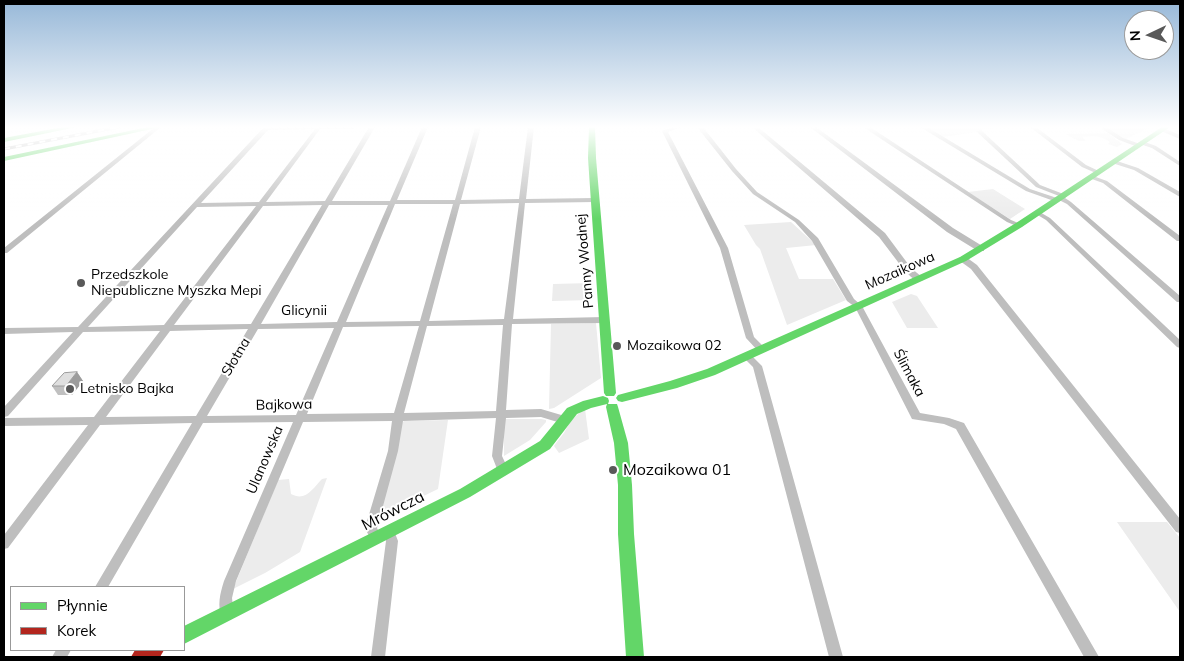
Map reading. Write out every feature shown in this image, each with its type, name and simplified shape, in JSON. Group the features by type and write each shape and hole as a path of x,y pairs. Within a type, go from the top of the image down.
{"street":[{"path":"4,251 120,158"},
{"path":"4,413 238,158"},
{"path":"4,544 94,422 296,158"},
{"name":"Słotna","path":"102,586 354,158"},
{"name":"Ulanowska","path":"227,614 226,591 411,158"},
{"path":"376,538 371,528 393,451 398,417 470,158"},
{"path":"504,471 497,456 508,321 527,158"},
{"name":"Panny Wodnej","path":"592,158 605,320 609,400 621,443 625,485 626,534 635,657"},
{"path":"678,158 724,248 750,338 762,350"},
{"name":"Ślimaka","path":"724,158 755,193 792,218 815,240 851,301 858,306 916,416 926,419 950,420 960,426 1092,657"},
{"path":"791,158 882,235 907,270 919,279"},
{"path":"855,158 950,230 981,249"},
{"path":"913,158 1009,221 1019,225"},
{"path":"974,158 1028,190 1060,198"},
{"path":"1008,158 1038,186 1069,203 1180,300"},
{"path":"1073,158 1180,240"},
{"name":"Mozaikowa","path":"609,400 621,405 622,398 673,385 762,350 919,279 981,249 1120,158"},
{"path":"1114,162 1136,169 1180,195"},
{"path":"194,205 595,200"},
{"path":"1038,213 1048,220 1180,345"},
{"path":"963,258 974,267 1180,528"},
{"name":"Glicynii","path":"4,331 605,320"},
{"path":"747,356 757,366 836,657"},
{"name":"Mrówcza","path":"185,635 389,532 504,471 545,445 555,436 569,413 579,405 609,400"},
{"name":"Bajkowa","path":"4,422 298,419 541,413 564,420"},
{"path":"378,657 392,541 389,532"}],"shaded area":[{"path":"993,189 1025,209 1010,219 968,192"},
{"path":"791,222 816,245 786,248 799,279 833,279 846,300 787,325 760,249 744,225"},
{"path":"591,283 592,300 552,301 553,284"},
{"path":"911,294 917,296 938,328 907,328 892,302"},
{"path":"596,323 601,378 554,408 549,409 551,324"},
{"path":"585,409 589,439 559,453 554,446 578,414"},
{"path":"504,419 541,419 546,420 546,422 530,440 504,456"},
{"path":"448,420 438,489 378,518 402,423 404,421"},
{"path":"327,478 300,552 233,589 278,480 289,479 291,494 301,496 309,493 322,479"},
{"path":"1117,522 1167,522 1180,538 1180,612"}],"building":[{"path":"77,372 66,386 52,386 64,373"}],"traffic: fast":[{"path":"4,159 10,158"},
{"path":"592,158 610,393"},
{"path":"622,398 673,385 711,372 963,259 1019,225 1120,158"},
{"path":"185,634 465,493 545,445 572,411 588,404 603,401"},
{"path":"612,407 621,443 625,485 626,534 635,657"}],"traffic: jam":[{"path":"140,657 153,651"}],"place":[{"name":"Przedszkole Niepubliczne Myszka Mepi","path":"81,283"},
{"name":"Mozaikowa 02","path":"617,346"},
{"name":"Letnisko Bajka","path":"70,389"},
{"name":"Mozaikowa 01","path":"613,470"}]}
